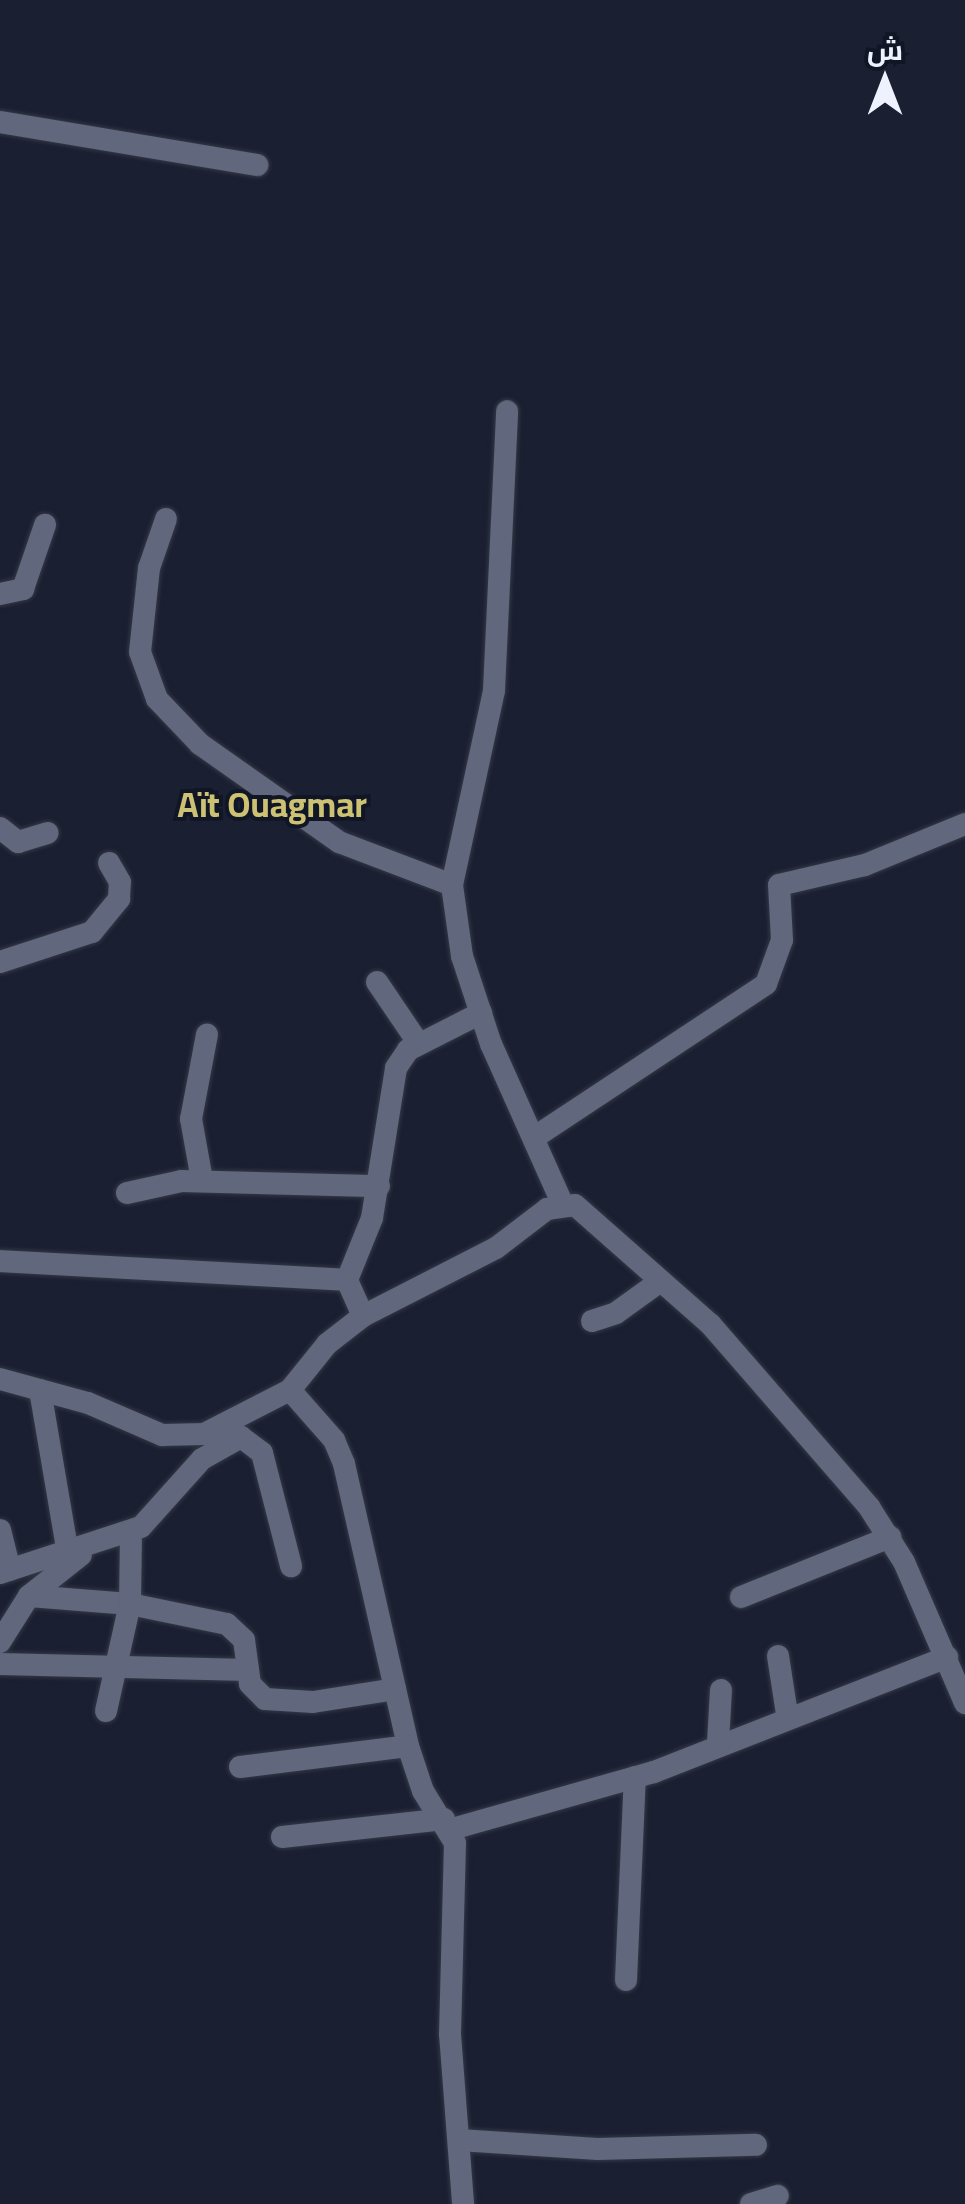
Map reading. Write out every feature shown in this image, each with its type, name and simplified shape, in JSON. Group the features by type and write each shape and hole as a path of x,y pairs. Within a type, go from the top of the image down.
{"street":[{"path":"0,122 257,165"},
{"path":"507,411 494,690 452,885 454,921 504,1078 536,1137 563,1205"},
{"path":"166,519 149,568 140,652 168,714 339,842 452,885"},
{"path":"0,594 22,589 44,525"},
{"path":"536,1137 766,984 782,940 779,885 865,865 965,824"},
{"path":"0,828 18,842 48,833"},
{"path":"0,962 92,932 119,899 120,882 109,863"},
{"path":"378,982 420,1044"},
{"path":"363,1316 347,1280 379,1186 392,1080 401,1058 420,1044 481,1014"},
{"path":"202,1180 192,1119 207,1034"},
{"path":"127,1193 202,1180 379,1186"},
{"path":"0,1378 183,1438 218,1430 290,1390 326,1344 363,1316 422,1290 496,1248 539,1213 563,1205 588,1213 659,1282 711,1325 890,1536 965,1703"},
{"path":"0,1261 347,1280"},
{"path":"592,1321 616,1313 659,1282"},
{"path":"40,1390 68,1552"},
{"path":"290,1390 334,1440 344,1464 408,1746 423,1792 448,1824 450,2034 463,2204"},
{"path":"0,1530 5,1572 131,1532 156,1514 202,1459 227,1440 246,1437 262,1454 291,1566"},
{"path":"106,1711 112,1668 130,1604 131,1532"},
{"path":"740,1597 890,1536"},
{"path":"0,1642 29,1596 98,1542"},
{"path":"29,1596 130,1604 227,1624 244,1640 254,1690 277,1702 395,1688"},
{"path":"778,1656 787,1714"},
{"path":"282,1837 448,1824 635,1776 787,1714 947,1657"},
{"path":"0,1664 248,1670"},
{"path":"718,1743 720,1690"},
{"path":"240,1767 408,1746"},
{"path":"626,1980 635,1776"},
{"path":"459,2140 598,2149 756,2146"},
{"path":"751,2204 778,2196"}],"district":[{"name":"Aït Ouagmar","path":"272,804"}]}
